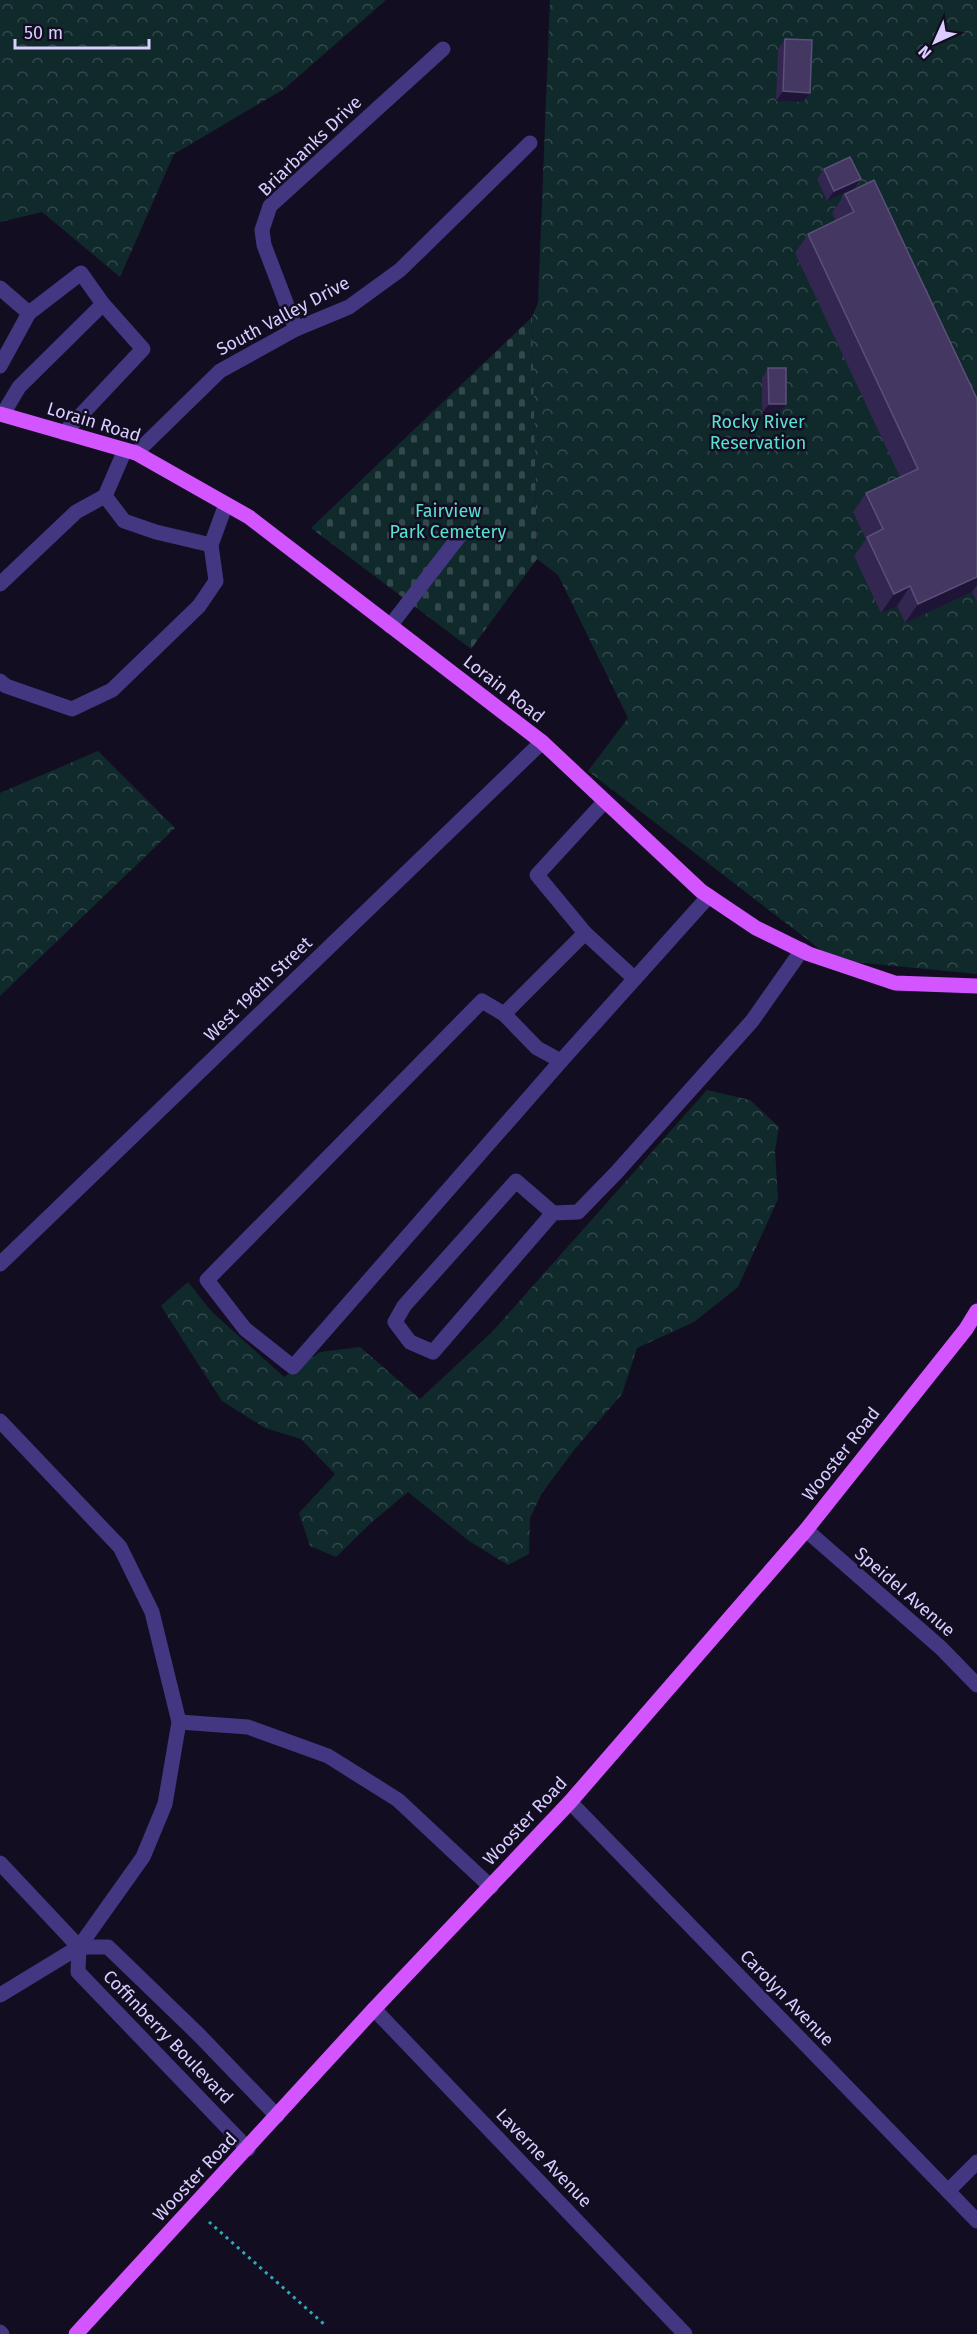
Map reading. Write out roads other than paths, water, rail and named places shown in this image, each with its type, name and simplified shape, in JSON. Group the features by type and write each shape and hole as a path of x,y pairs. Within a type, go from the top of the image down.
{"main road":[{"name":"Lorain Road","path":"2,414 64,434 130,451 249,517 543,742 709,896 756,928 802,950 895,983 977,986"},
{"name":"Wooster Road","path":"76,2334 374,2009 570,1802 806,1530 966,1329 977,1311"}],"street":[{"name":"Briarbanks Drive","path":"296,328 264,245 262,230 270,206 443,50"},
{"name":"South Valley Drive","path":"130,451 220,371 296,328 349,307 400,270 530,143"},
{"path":"0,366 29,313 81,273 103,304 143,349 64,434"},
{"path":"0,288 29,313"},
{"path":"2,414 19,387 103,304"},
{"path":"0,584 76,512 105,496 130,451"},
{"path":"105,496 124,521 156,532 211,545"},
{"path":"0,681 6,686 72,709 112,690 199,606 216,581 211,545 226,504"},
{"path":"390,626 461,534"},
{"name":"West 196th Street","path":"0,1264 543,742"},
{"path":"605,801 537,875 585,933 635,979"},
{"path":"561,1062 537,1048 504,1014 482,1001 207,1280 245,1329 293,1367 709,896"},
{"path":"504,1014 585,933"},
{"path":"554,1213 433,1352 410,1342 395,1322 404,1306 516,1181 554,1213 578,1212 616,1173 752,1021 802,950"},
{"path":"0,1421 120,1548 152,1612 179,1722 165,1804 143,1857 79,1947 0,1995"},
{"name":"Speidel Avenue","path":"806,1530 941,1648 977,1685"},
{"path":"179,1722 248,1727 328,1756 398,1800 491,1887"},
{"name":"Carolyn Avenue","path":"570,1802 977,2221"},
{"path":"0,1863 79,1947"},
{"name":"Coffinberry Boulevard","path":"248,2148 78,1972 79,1947 108,1947 199,2035 277,2116"},
{"name":"Laverne Avenue","path":"374,2009 685,2334"},
{"path":"948,2191 977,2162"}],"park label":[{"name":"Rocky River Reservation","path":"758,432"},
{"name":"Fairview Park Cemetery","path":"448,521"}]}
